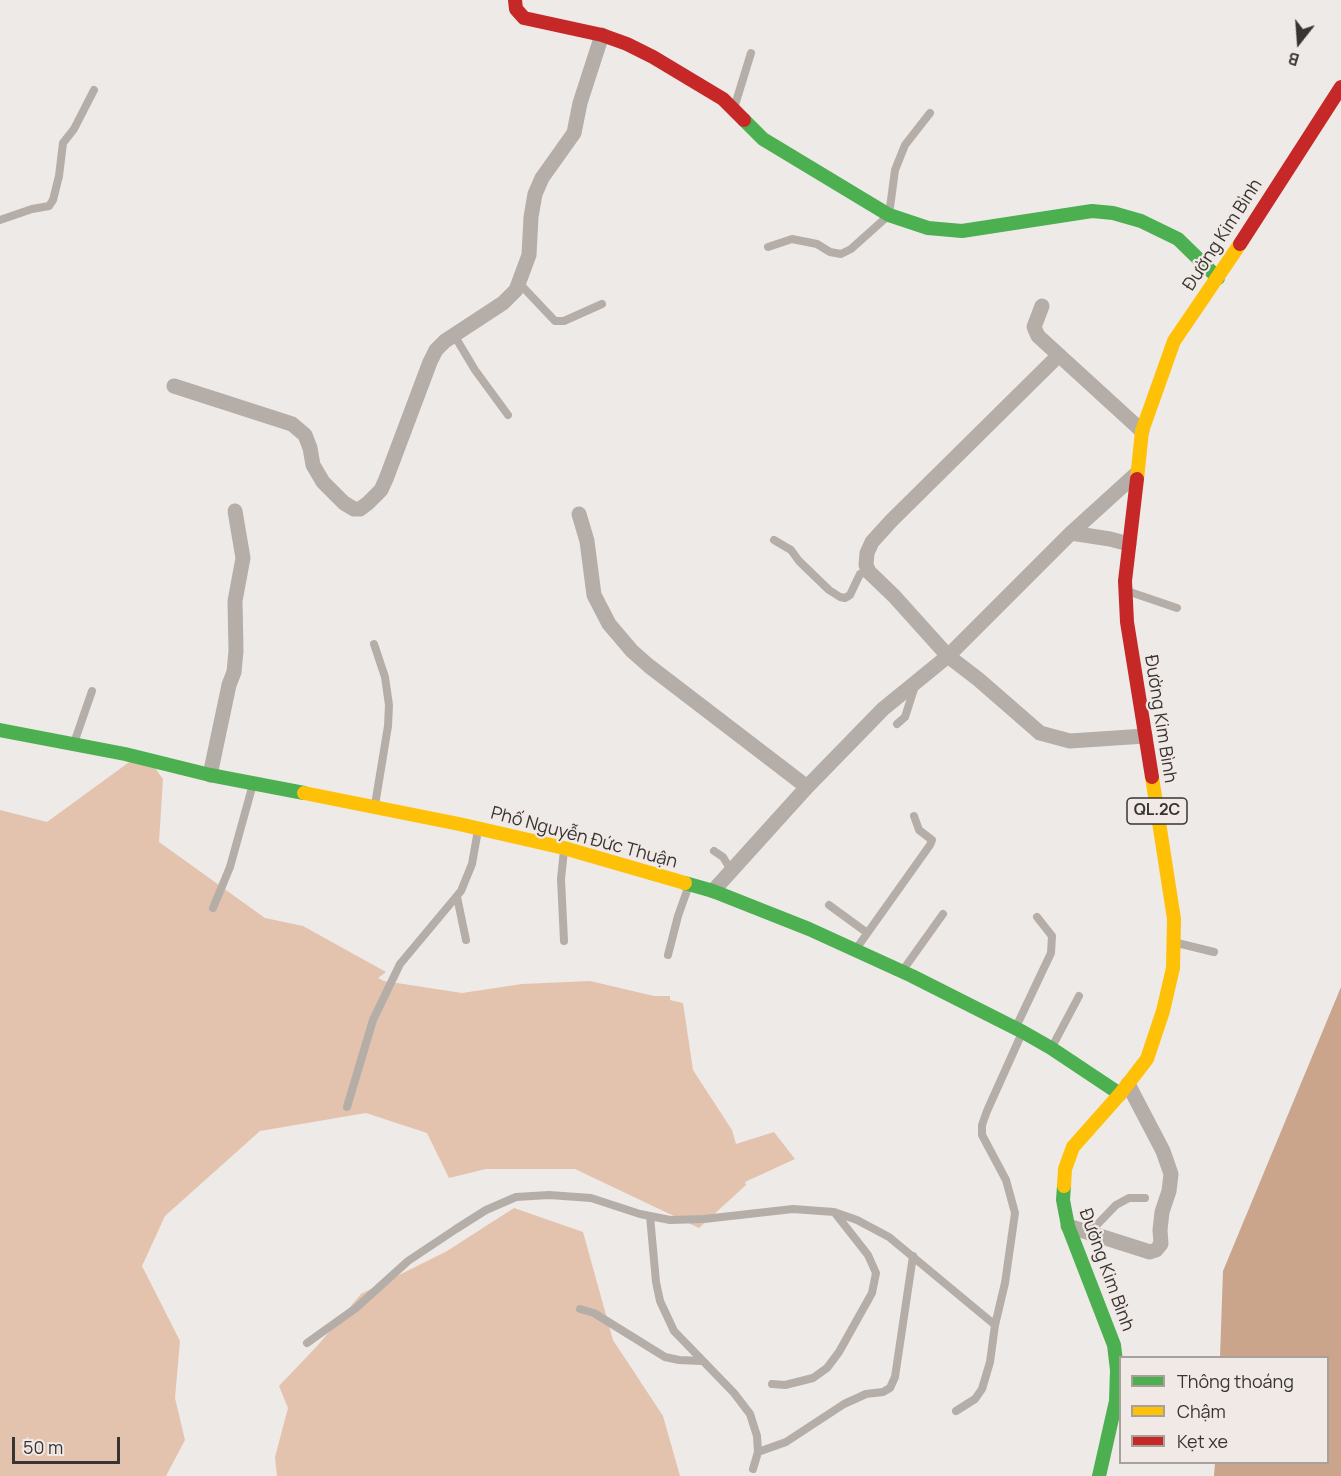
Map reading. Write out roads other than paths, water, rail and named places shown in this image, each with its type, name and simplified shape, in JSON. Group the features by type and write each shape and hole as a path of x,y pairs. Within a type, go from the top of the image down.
{"street":[{"path":"515,0 516,9 524,18 602,35 653,57 723,99 771,144 889,215 928,228 954,231 1092,211 1113,213 1141,221 1178,238 1218,278"},
{"path":"174,386 292,424 305,435 313,465 323,482 344,502 354,509 360,509 381,489 386,479 433,356 445,341 503,303 516,290 529,255 535,194 542,178 574,133 580,103 602,35"},
{"name":"Đường Kim Bình","path":"1099,1476 1116,1401 1117,1370 1114,1345 1068,1226 1063,1200 1065,1169 1073,1147 1147,1059 1168,989 1175,942 1174,919 1127,622 1125,591 1142,431 1174,341 1218,278 1341,87"},
{"path":"1042,306 1034,327 1038,336 1142,431"},
{"path":"1059,355 872,542 867,553 866,565 869,572 948,656 978,679 1040,734 1070,741 1145,736"},
{"path":"712,891 807,787 883,709 948,656 1071,533 1136,474"},
{"path":"210,775 229,685 234,672 236,651 235,601 243,558 235,511"},
{"path":"579,514 587,541 594,596 609,624 649,666 807,787"},
{"path":"1071,533 1110,538 1129,544"},
{"name":"Phố Nguyễn Đức Thuận","path":"0,730 125,754 210,775 375,806 564,848 712,891 809,929 902,971 1019,1030 1124,1089"},
{"path":"1068,1226 1150,1252 1156,1250 1161,1244 1162,1212 1169,1191 1170,1174 1163,1150 1124,1089"}],"lane":[{"path":"734,110 751,53"},
{"path":"0,220 49,206 53,200 59,176 63,143 74,129 94,90"},
{"path":"768,248 792,239 804,240 817,244 830,252 841,254 851,249 889,215 895,170 905,145 930,113"},
{"path":"519,284 555,321 564,321 602,304"},
{"path":"454,335 475,370 508,415"},
{"path":"774,540 791,550 829,590 840,597 845,598 850,595 861,574 869,572"},
{"path":"1125,591 1177,608"},
{"path":"374,644 385,677 389,705 388,726 375,806"},
{"path":"897,724 905,717 916,682"},
{"path":"73,745 92,691"},
{"path":"213,908 230,867 254,783"},
{"path":"855,950 932,840 919,830 914,816"},
{"path":"348,1107 373,1020 400,964 458,897 472,864 478,829"},
{"path":"564,848 561,879 564,941"},
{"path":"714,851 723,857 731,870"},
{"path":"668,955 678,916 690,885"},
{"path":"458,897 466,940"},
{"path":"829,905 866,933"},
{"path":"902,971 943,914"},
{"path":"956,1411 975,1399 982,1389 990,1362 995,1325 1005,1282 1016,1213 1006,1180 982,1135 982,1125 1051,953 1052,936 1037,917"},
{"path":"1175,942 1215,952"},
{"path":"1051,1048 1079,996"},
{"path":"307,1343 356,1308 408,1261 486,1210 516,1197 549,1195 591,1198 670,1220 704,1219 793,1209 834,1212 857,1220 890,1237 995,1325"},
{"path":"1090,1232 1116,1205 1129,1198 1145,1198"},
{"path":"772,1384 785,1385 813,1378 827,1368 839,1352 872,1293 876,1273 868,1255 834,1212"},
{"path":"650,1216 660,1301 674,1332 734,1393 750,1414 757,1436 758,1452 753,1469"},
{"path":"758,1452 786,1442 844,1404 866,1394 883,1392 890,1388 895,1377 913,1256"},
{"path":"580,1309 594,1313 665,1357 701,1361"}]}
